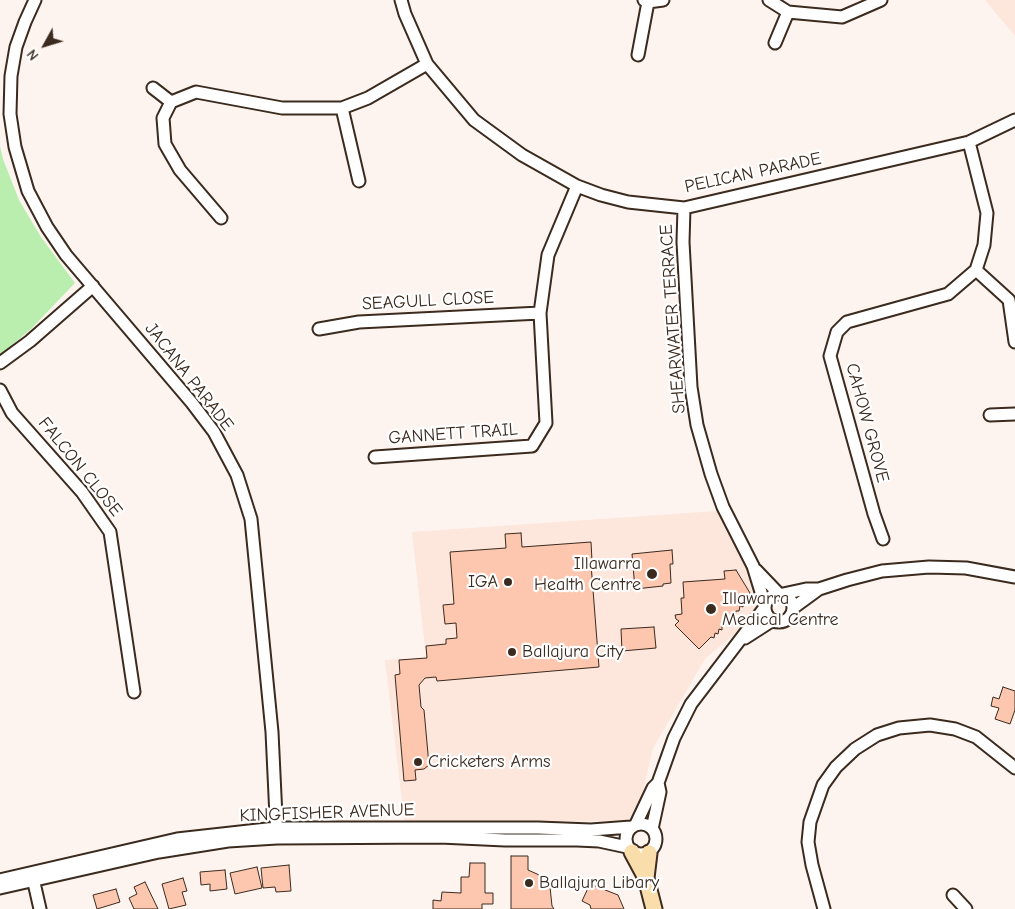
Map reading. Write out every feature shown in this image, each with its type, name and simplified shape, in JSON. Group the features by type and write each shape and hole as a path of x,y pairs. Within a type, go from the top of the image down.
{"main road":[{"path":"629,849 646,878 654,909"},
{"path":"646,878 649,853"}],"street":[{"name":"JACANA PARADE","path":"35,0 16,47 5,113 28,191 47,227 66,255 192,403 214,432 237,474 245,496 251,519 272,732 277,833"},
{"name":"PELICAN PARADE","path":"401,0 405,14 427,64 474,120 522,155 577,186 628,202 684,208 969,142 1015,120"},
{"path":"638,55 646,1 663,0"},
{"path":"769,0 788,12 842,17 881,0"},
{"path":"775,43 788,12"},
{"path":"221,218 180,170 165,144 163,118 171,102 196,92 282,108 342,108 368,98 427,64"},
{"path":"153,88 171,102"},
{"path":"342,108 359,181"},
{"path":"969,142 987,213 984,245 976,270 1009,300 1015,342"},
{"name":"GANNETT TRAIL","path":"375,457 532,446 546,423 540,313 548,255 577,186"},
{"name":"SHEARWATER TERRACE","path":"684,208 683,242 690,378 697,425 723,507 753,566 765,606"},
{"name":"CAHOW GROVE","path":"884,539 874,514 830,356 836,332 847,322 948,294 976,270"},
{"path":"0,363 30,341 93,286"},
{"name":"SEAGULL CLOSE","path":"319,329 359,322 540,313"},
{"name":"FALCON CLOSE","path":"0,390 12,413 82,492 110,532 134,692"},
{"path":"990,415 1015,414"},
{"name":"SHEARWATER TERRACE","path":"753,566 781,594"},
{"path":"765,606 767,615 773,620 780,621 787,618 792,608 819,589 882,571 929,567 966,568 1015,577"},
{"path":"633,826 647,825 652,828 656,841 655,846 649,853 637,854 629,849 625,839 653,788 658,783 683,719 699,693 741,640 768,599 773,595 806,589 819,589"},
{"path":"781,594 788,598 792,608"},
{"path":"741,640 773,620"},
{"path":"824,909 812,866 808,842 810,822 823,785 836,767 855,749 877,735 899,728 930,725 954,729 976,737 1015,768"},
{"path":"652,828 660,792 658,783"},
{"name":"KINGFISHER AVENUE","path":"0,888 32,876 177,839 277,833 460,828 591,830 633,826"},
{"name":"KINGFISHER AVENUE","path":"277,833 505,840 577,840 599,841 629,849"},
{"path":"32,876 40,909"},
{"name":"KINGFISHER AVENUE","path":"0,880 32,876"},
{"path":"953,896 966,909"}],"shaded area":[{"path":"985,0 1015,0 1015,36"},
{"path":"717,511 759,594 755,617 705,659 653,748 636,820 405,826 385,660 426,657 412,532"}],"green space":[{"path":"0,146 19,200 41,237 75,283 31,329 0,355"}],"building":[{"name":"Ballajura City","path":"521,533 522,547 591,542 599,667 437,681 436,677 425,678 419,685 421,707 424,710 429,765 424,769 415,770 416,780 404,781 395,675 400,674 399,660 427,658 426,646 446,644 446,639 457,638 456,623 445,624 443,605 454,604 450,552 506,548 505,534"},
{"name":"Illawarra Health Centre","path":"672,550 673,564 670,564 671,583 663,584 663,586 635,589 632,554"},
{"name":"Illawarra Medical Centre","path":"736,570 750,593 747,603 744,602 743,607 740,606 739,611 732,615 731,620 727,619 726,625 722,624 722,630 719,629 718,634 715,633 714,638 711,637 699,649 675,625 679,621 675,615 682,614 683,582 725,579 724,571"},
{"path":"654,627 656,648 622,651 621,629"},
{"path":"1003,687 1015,691 1015,710 1010,724 995,719 999,708 991,706 993,697 999,699"},
{"name":"Ballajura Libary","path":"511,856 528,856 528,870 545,879 550,887 554,909 511,909"},
{"path":"470,863 485,863 485,893 493,893 493,904 482,904 482,909 433,909 433,900 441,901 442,892 461,893 461,877 469,877"},
{"path":"289,865 291,891 276,892 275,887 263,888 261,868"},
{"path":"257,867 262,888 235,894 230,873"},
{"path":"225,870 227,889 210,891 210,884 201,885 200,872"},
{"path":"183,878 187,891 182,892 186,905 169,909 162,884"},
{"path":"145,882 158,909 134,909 129,898 137,894 134,887"},
{"name":"Ballajura Libary","path":"590,884 618,895 624,909 591,909 590,905 582,901"},
{"path":"116,889 120,902 97,909 93,895"}],"place":[{"name":"Illawarra Health Centre","path":"652,574"},
{"name":"IGA","path":"508,582"},
{"name":"Illawarra Medical Centre","path":"711,609"},
{"name":"Ballajura City","path":"512,652"},
{"name":"Cricketers Arms","path":"418,762"},
{"name":"Ballajura Libary","path":"529,883"}]}
